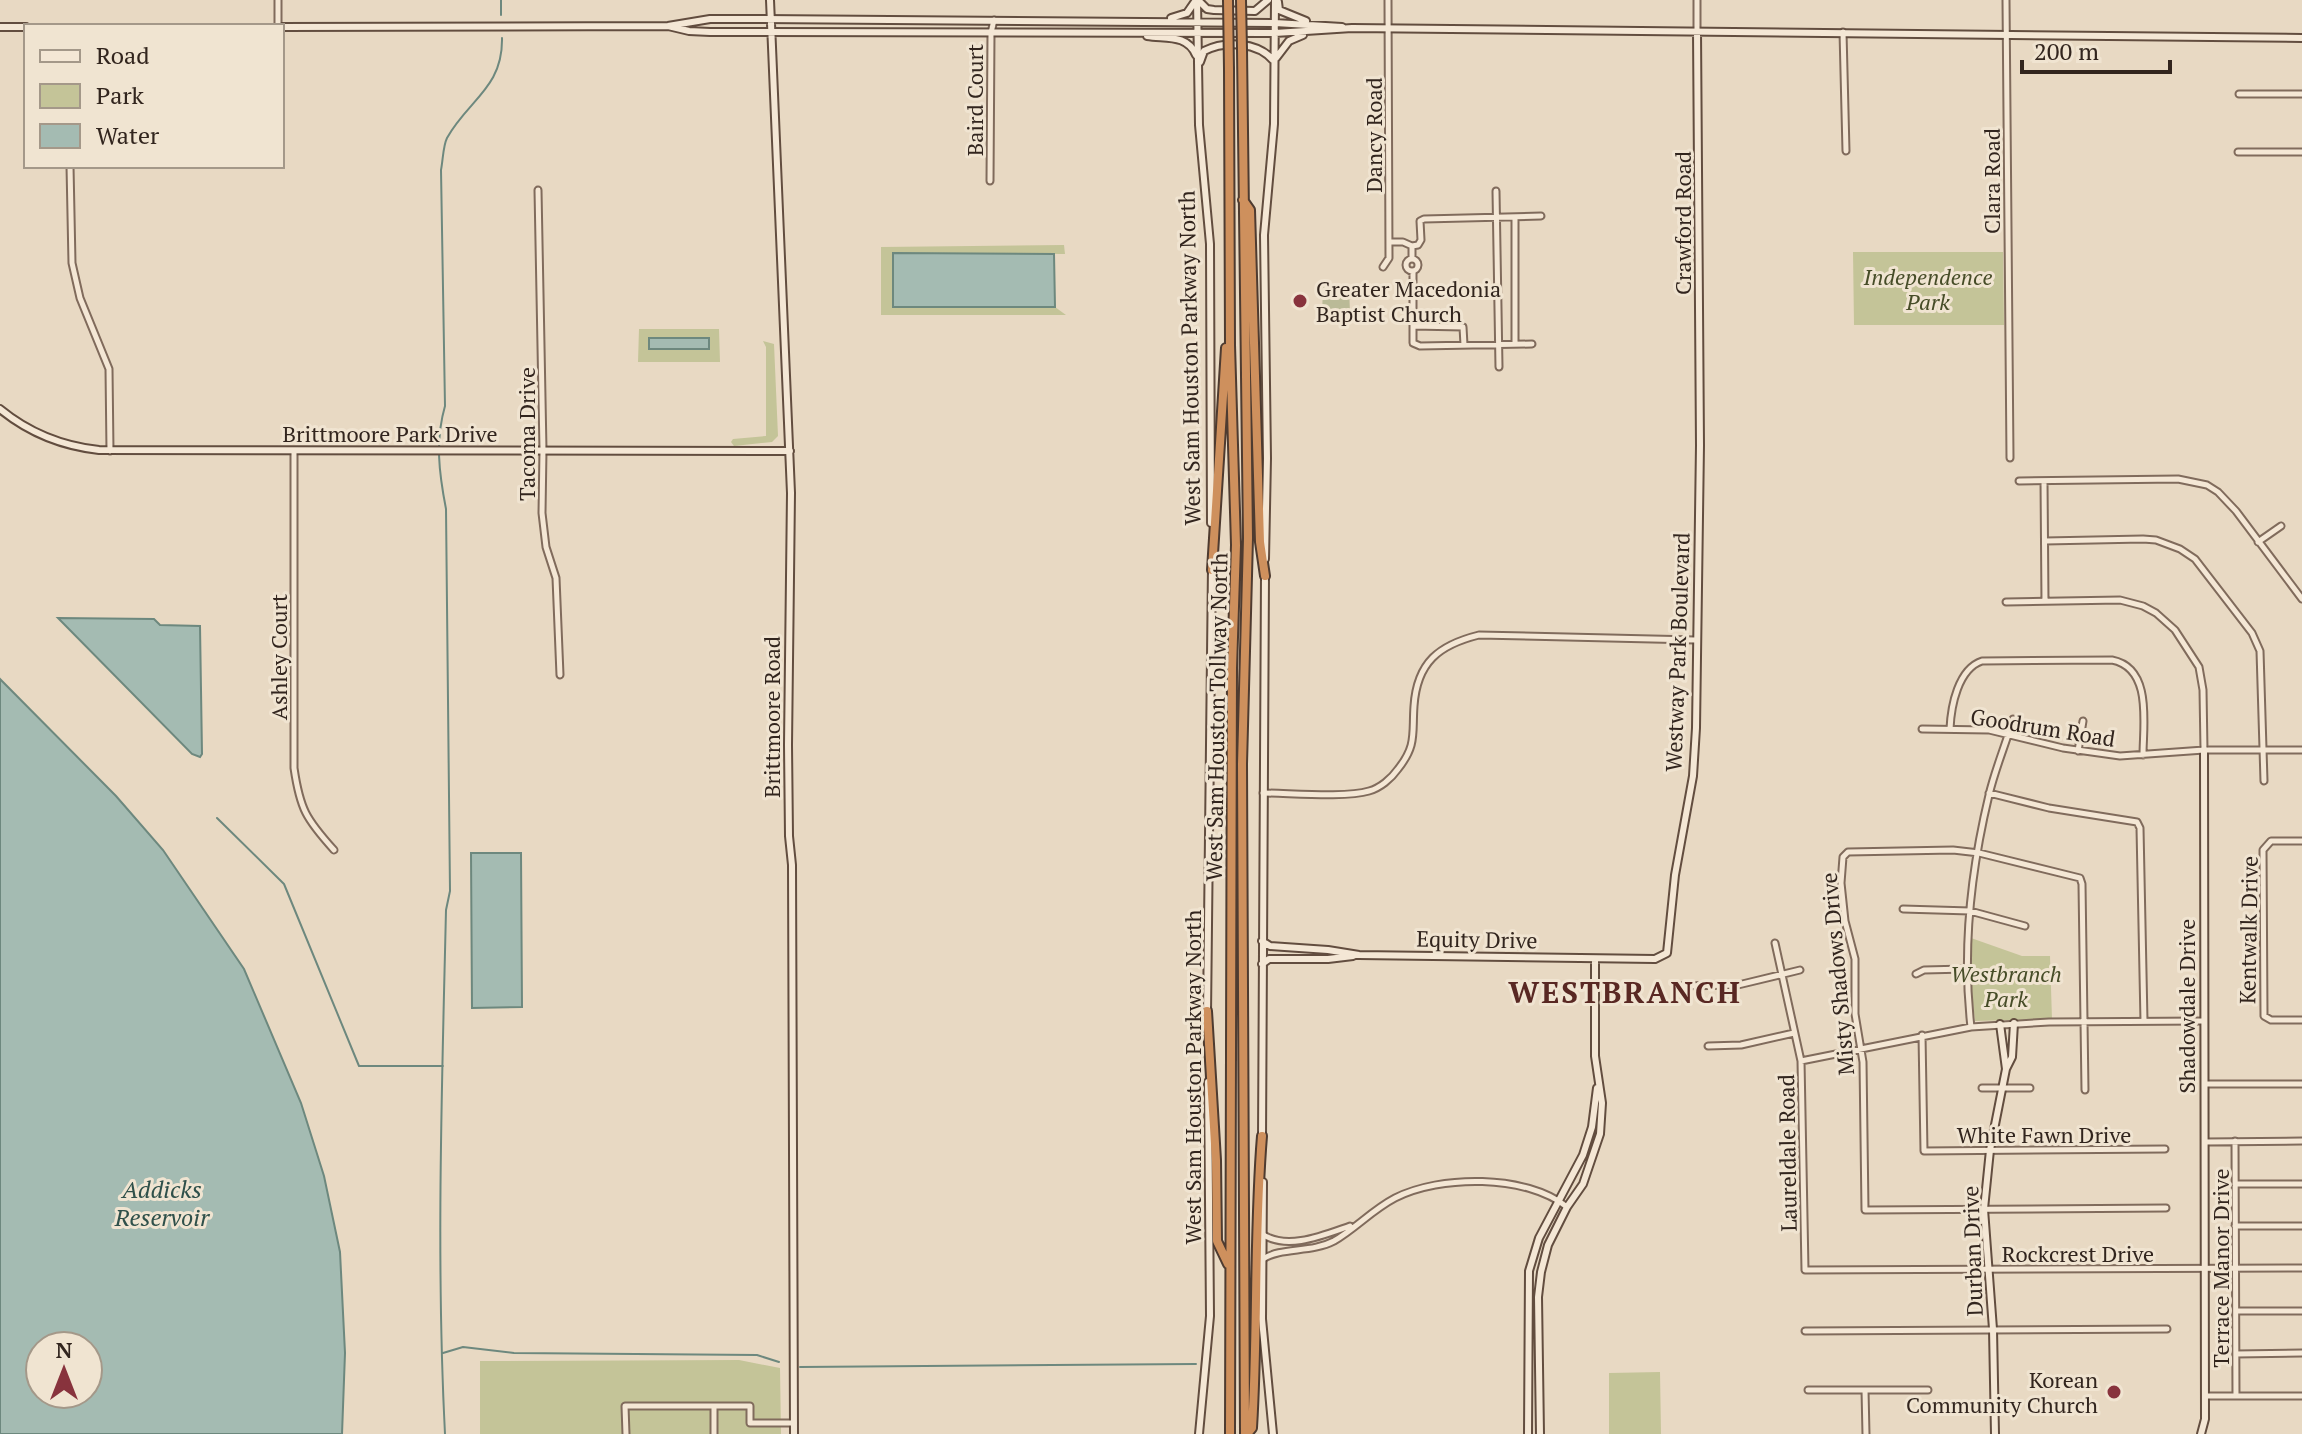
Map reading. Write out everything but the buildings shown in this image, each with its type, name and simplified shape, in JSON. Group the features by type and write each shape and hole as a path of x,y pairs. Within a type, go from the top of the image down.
{"highway":[{"name":"West Sam Houston Tollway North","path":"1228,0 1230,345 1236,545 1232,668 1230,1434"},
{"name":"West Sam Houston Tollway North","path":"1241,0 1248,520 1242,764 1246,1434"},
{"path":"1243,200 1250,210 1260,542 1265,576"},
{"path":"1212,570 1216,545 1225,349 1230,345"},
{"path":"1207,1011 1216,1160 1217,1241 1230,1269"},
{"path":"1246,1434 1252,1428 1262,1136"}],"main road":[{"name":"Brittmoore Road","path":"770,0 790,451 792,569 788,808 792,865 794,1434"},
{"path":"1145,22 1187,13 1197,0 1207,9 1255,11 1268,0"},
{"name":"West Sam Houston Parkway North","path":"1197,0 1199,125 1210,244 1212,570 1207,1011 1210,1306 1199,1434"},
{"path":"1273,1434 1262,1319 1262,941 1267,443 1264,235 1274,124 1276,0"},
{"path":"1276,0 1279,10 1320,28"},
{"path":"284,26 668,26 710,19 994,20 1275,23 1320,28 1389,29 2302,38"},
{"path":"668,26 689,31 991,33 1275,33 1320,28"},
{"path":"0,27 24,27"},
{"path":"1275,61 1289,41 1320,28"},
{"name":"Crawford Road","path":"1697,31 1700,445"},
{"path":"1123,33 1183,40 1195,51 1198,65"},
{"path":"1198,65 1204,51 1214,46 1256,46 1275,61"},
{"name":"Brittmoore Park Drive","path":"0,409 47,437 70,445 110,451 790,451"},
{"name":"Westway Park Boulevard","path":"1595,959 1655,959 1667,953 1675,875 1693,776 1700,445"},
{"name":"Shadowdale Drive","path":"2201,1434 2205,1419 2204,750"},
{"name":"Equity Drive","path":"1262,941 1269,946 1359,955 1595,959"},
{"name":"Equity Drive","path":"1262,964 1269,959 1328,959 1359,955"},
{"path":"1540,1434 1539,1285 1548,1245 1567,1207 1583,1184 1600,1134 1602,1103 1595,1056 1595,959"},
{"name":"Durban Drive","path":"2006,1069 2012,1057 2014,1023"},
{"name":"Durban Drive","path":"1995,1434 1993,1329 1984,1209 1990,1150 2006,1069 2000,1024"},
{"path":"1528,1434 1529,1271 1539,1238 1583,1155 1592,1127 1598,1078"},
{"name":"Shadowdale Drive","path":"2205,1419 2209,1434"}],"street":[{"path":"278,0 280,24"},
{"name":"Dancy Road","path":"1383,267 1389,258 1388,0"},
{"name":"Crawford Road","path":"1697,0 1697,31"},
{"name":"Clara Road","path":"2006,0 2010,458"},
{"name":"Baird Court","path":"990,181 991,33 994,20"},
{"path":"1843,32 1846,151"},
{"path":"2239,94 2302,94"},
{"path":"2238,152 2302,152"},
{"path":"70,168 72,263 80,298 109,369 110,451"},
{"name":"Tacoma Drive","path":"538,190 542,527 556,578 560,675"},
{"path":"1496,191 1499,367"},
{"path":"1389,242 1418,245 1421,240 1420,221 1424,219 1541,216"},
{"path":"1515,217 1515,344"},
{"path":"1412,246 1412,259 1419,264 1413,272 1413,343 1420,346 1532,344"},
{"path":"1413,326 1463,327 1464,345"},
{"name":"Ashley Court","path":"294,451 295,771 298,798 310,823 334,850"},
{"path":"2019,481 2178,479 2201,483 2218,492 2229,503 2302,599"},
{"path":"2006,602 2045,601 2044,481"},
{"path":"2258,542 2281,526"},
{"path":"2045,541 2143,539 2168,544 2195,559 2252,633 2260,651 2264,781"},
{"name":"Shadowdale Drive","path":"2045,601 2120,600 2151,610 2175,630 2199,667 2203,690 2204,750"},
{"path":"1263,793 1369,791 1391,779 1414,743 1414,706 1419,679 1431,657 1451,642 1479,635 1695,640"},
{"path":"1950,729 1953,704 1965,673 1974,664 1990,661 2112,660 2119,661 2131,672 2141,688 2143,755"},
{"path":"1971,1027 1966,969 1970,911 1989,793 2013,719"},
{"path":"2078,751 2083,721"},
{"name":"Goodrum Road","path":"1922,729 1989,730 2078,751 2120,756 2204,750 2302,750"},
{"path":"1989,793 2049,808 2137,822 2140,828 2144,1021"},
{"name":"Kentwalk Drive","path":"2302,841 2268,843 2263,850 2263,1012 2265,1018 2302,1020"},
{"name":"Misty Shadows Drive","path":"1979,853 1953,850 1848,852 1841,867 1842,902 1855,959 1855,1014 1863,1062 1865,1210 1984,1209"},
{"path":"1979,853 2080,878 2085,1090"},
{"path":"1903,909 1970,911 2025,926"},
{"name":"Laureldale Road","path":"1775,943 1801,1061 1805,1270"},
{"path":"1916,974 1924,970 1966,969"},
{"path":"1679,986 1738,985 1800,970"},
{"path":"1801,1061 1922,1035 2000,1024 2204,1021"},
{"path":"1708,1046 1751,1044 1794,1033"},
{"name":"White Fawn Drive","path":"1922,1035 1924,1151 2165,1149"},
{"path":"2205,1084 2302,1084"},
{"path":"1982,1088 2030,1088"},
{"name":"Terrace Manor Drive","path":"2235,1141 2236,1396"},
{"path":"2205,1142 2302,1141"},
{"path":"1262,1260 1271,1254 1309,1250 1334,1241 1396,1197 1436,1184 1518,1185 1567,1207"},
{"path":"2235,1184 2302,1184"},
{"path":"1984,1209 2166,1208"},
{"path":"1262,1234 1272,1241 1306,1239 1355,1224"},
{"path":"2235,1226 2302,1226"},
{"name":"Rockcrest Drive","path":"1805,1270 2302,1268"},
{"path":"2236,1311 2302,1311"},
{"path":"1805,1331 2167,1329"},
{"path":"2236,1354 2302,1353"},
{"path":"1808,1390 1928,1390"},
{"path":"1865,1390 1866,1434"},
{"path":"2205,1396 2302,1396"},
{"path":"626,1434 625,1406 750,1406 750,1423 794,1423"},
{"path":"714,1406 714,1434"}],"green space":[{"path":"1064,245 1065,254 894,253 894,307 1055,307 1066,315 881,315 881,247"},
{"name":"Independence Park","path":"1853,252 2003,252 2004,325 1854,325"},
{"path":"1323,287 1349,287 1350,313 1322,315"},
{"path":"639,329 719,329 720,362 638,362"},
{"path":"763,341 774,344 778,436 772,442 734,446 731,442 733,439 766,436 766,347"},
{"name":"Westbranch Park","path":"1971,938 2022,956 2050,956 2052,1019 1975,1021"},
{"path":"739,1360 780,1368 781,1434 480,1434 480,1361"},
{"path":"1660,1372 1661,1434 1609,1434 1609,1373"}],"water":[{"path":"893,253 1054,254 1055,307 893,307"},
{"path":"649,338 709,338 709,349 649,349"},
{"path":"58,618 154,619 160,625 200,626 200,757 192,754"},
{"name":"Addicks Reservoir","path":"0,679 116,796 163,850 244,969 301,1103 324,1176 340,1252 345,1353 342,1434 0,1434"},
{"path":"471,853 521,853 522,1007 472,1008"}],"waterway":[{"path":"501,0 501,15"},
{"path":"445,1434 441,1172 446,910 450,891 446,509 439,457 445,406 441,170 447,138 491,82 501,55 502,38"},
{"path":"217,818 284,884 359,1066 443,1066"},
{"path":"443,1353 463,1347 514,1353 757,1355 779,1362"},
{"path":"800,1367 1196,1364"}],"place":[{"name":"Greater Macedonia Baptist Church","path":"1300,301"},
{"name":"Korean Community Church","path":"2114,1392"}],"district":[{"name":"WESTBRANCH","path":"1625,992"}]}
